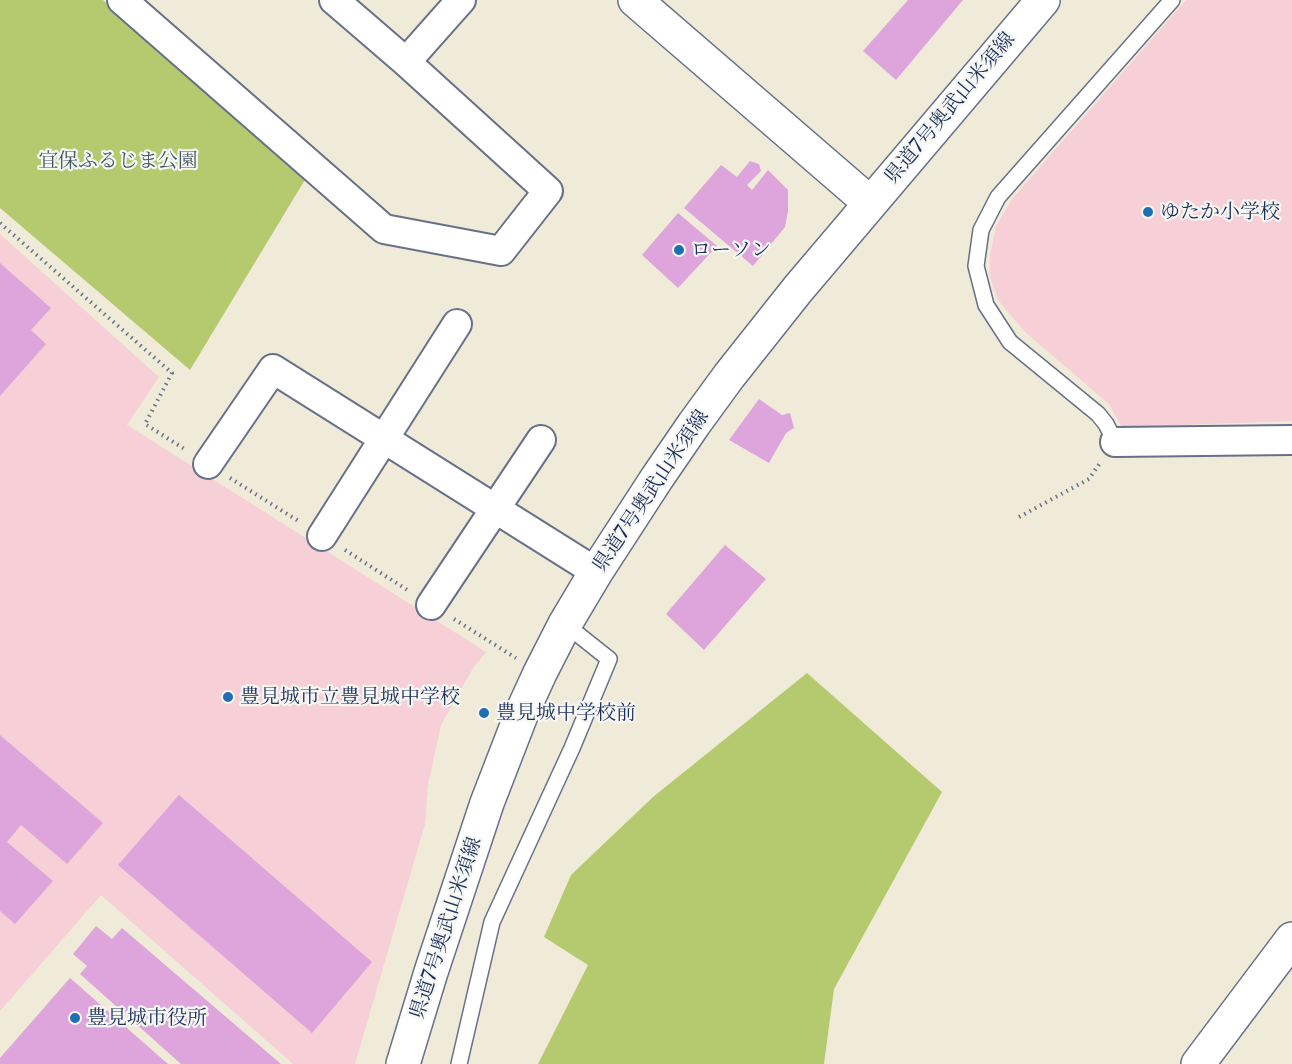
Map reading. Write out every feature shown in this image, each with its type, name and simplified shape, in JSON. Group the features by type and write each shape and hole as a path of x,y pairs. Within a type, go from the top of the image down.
{"main road":[{"path":"635,0 870,203"},
{"name":"県道7号奥武山米須線","path":"403,1064 487,803 523,710 565,624 596,572 657,478 722,386 798,289 1043,0"},
{"path":"1202,1062 1292,939"}],"street":[{"path":"122,0 384,229 501,251 548,191 334,0"},
{"path":"406,62 461,0"},
{"path":"322,536 457,324"},
{"path":"208,464 273,369 596,572"},
{"path":"431,605 541,440"},
{"path":"1115,442 1292,440"}],"lane":[{"path":"1115,442 1098,414 1010,342 986,305 976,266 981,230 998,196 1172,0"},
{"path":"459,1064 492,922 572,748 609,659 565,624"}],"path":[{"path":"0,223 172,373 145,424 540,673"},
{"path":"1019,517 1089,479 1115,442"}],"shaded area":[{"name":"ゆたか小学校","path":"1186,0 1292,0 1292,421 1122,427 1109,404 1025,332 998,300 990,277 990,256 996,226 1012,199"},
{"name":"豊見城市立豊見城中学校","path":"0,234 159,377 127,425 486,652 473,668 441,725 428,785 425,824 355,1064 293,1064 101,895 0,1011"}],"green space":[{"name":"宜保ふるじま公園","path":"0,0 103,0 306,178 190,370 0,208"},
{"path":"807,673 942,792 834,989 824,1064 538,1064 588,965 544,937 571,875 653,797"}],"building":[{"path":"908,0 963,0 896,80 863,51"},
{"path":"750,161 759,164 761,171 747,185 752,190 768,170 788,190 785,227 753,266 684,208 721,165 737,177"},
{"name":"ローソン","path":"678,213 717,246 678,288 642,255"},
{"path":"0,263 51,308 31,330 46,344 0,396"},
{"path":"759,399 782,415 790,413 794,428 786,433 769,463 729,440"},
{"path":"725,545 766,579 704,650 666,614"},
{"path":"0,735 103,823 67,864 21,825 7,842 53,881 15,924 0,911"},
{"path":"179,795 372,962 312,1033 118,865"},
{"path":"96,926 112,939 122,928 281,1064 181,1064 80,974 87,966 73,954"},
{"name":"豊見城市役所","path":"70,978 168,1064 0,1064 0,1058"}],"place":[{"name":"ゆたか小学校","path":"1148,212"},
{"name":"ローソン","path":"679,250"},
{"name":"豊見城市立豊見城中学校","path":"228,697"},
{"name":"豊見城中学校前","path":"484,713"},
{"name":"豊見城市役所","path":"75,1018"}]}
